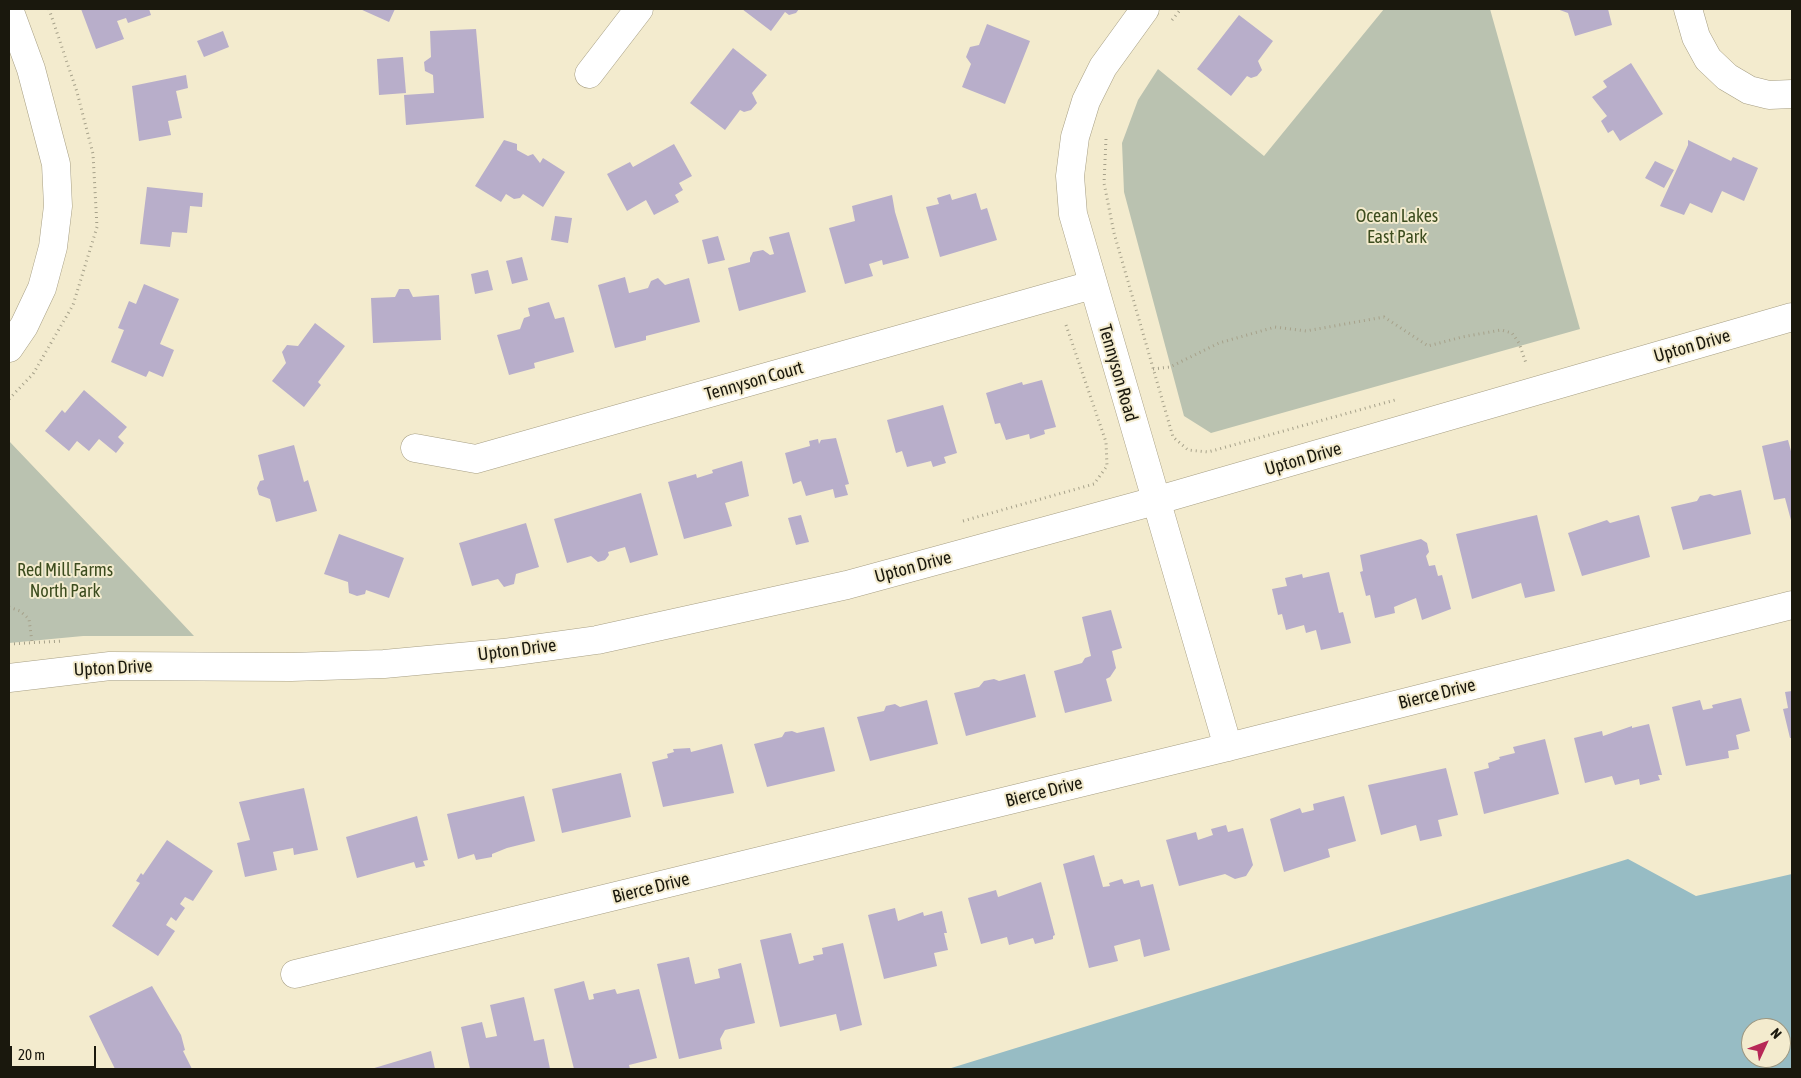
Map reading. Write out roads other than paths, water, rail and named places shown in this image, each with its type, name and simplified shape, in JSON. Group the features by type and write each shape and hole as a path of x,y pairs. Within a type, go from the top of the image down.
{"street":[{"path":"589,74 639,9"},
{"name":"Tennyson Road","path":"1145,9 1103,67 1086,101 1075,138 1070,176 1073,214 1155,502 1228,747"},
{"path":"1688,9 1696,37 1708,59 1727,77 1749,90 1769,95 1792,94"},
{"path":"9,10 30,69 56,164 58,206 53,247 42,288 24,326 9,348"},
{"name":"Tennyson Court","path":"415,448 476,459 1092,285"},
{"name":"Upton Drive","path":"9,678 110,666 291,667 384,664 503,653 597,640 847,585 1155,502 1792,317"},
{"name":"Bierce Drive","path":"295,974 1228,747 1792,605"}],"water":[{"path":"1628,859 1696,896 1792,874 1792,1069 948,1069"}],"park label":[{"name":"Ocean Lakes East Park","path":"1397,226"},
{"name":"Red Mill Farms North Park","path":"65,580"}]}
